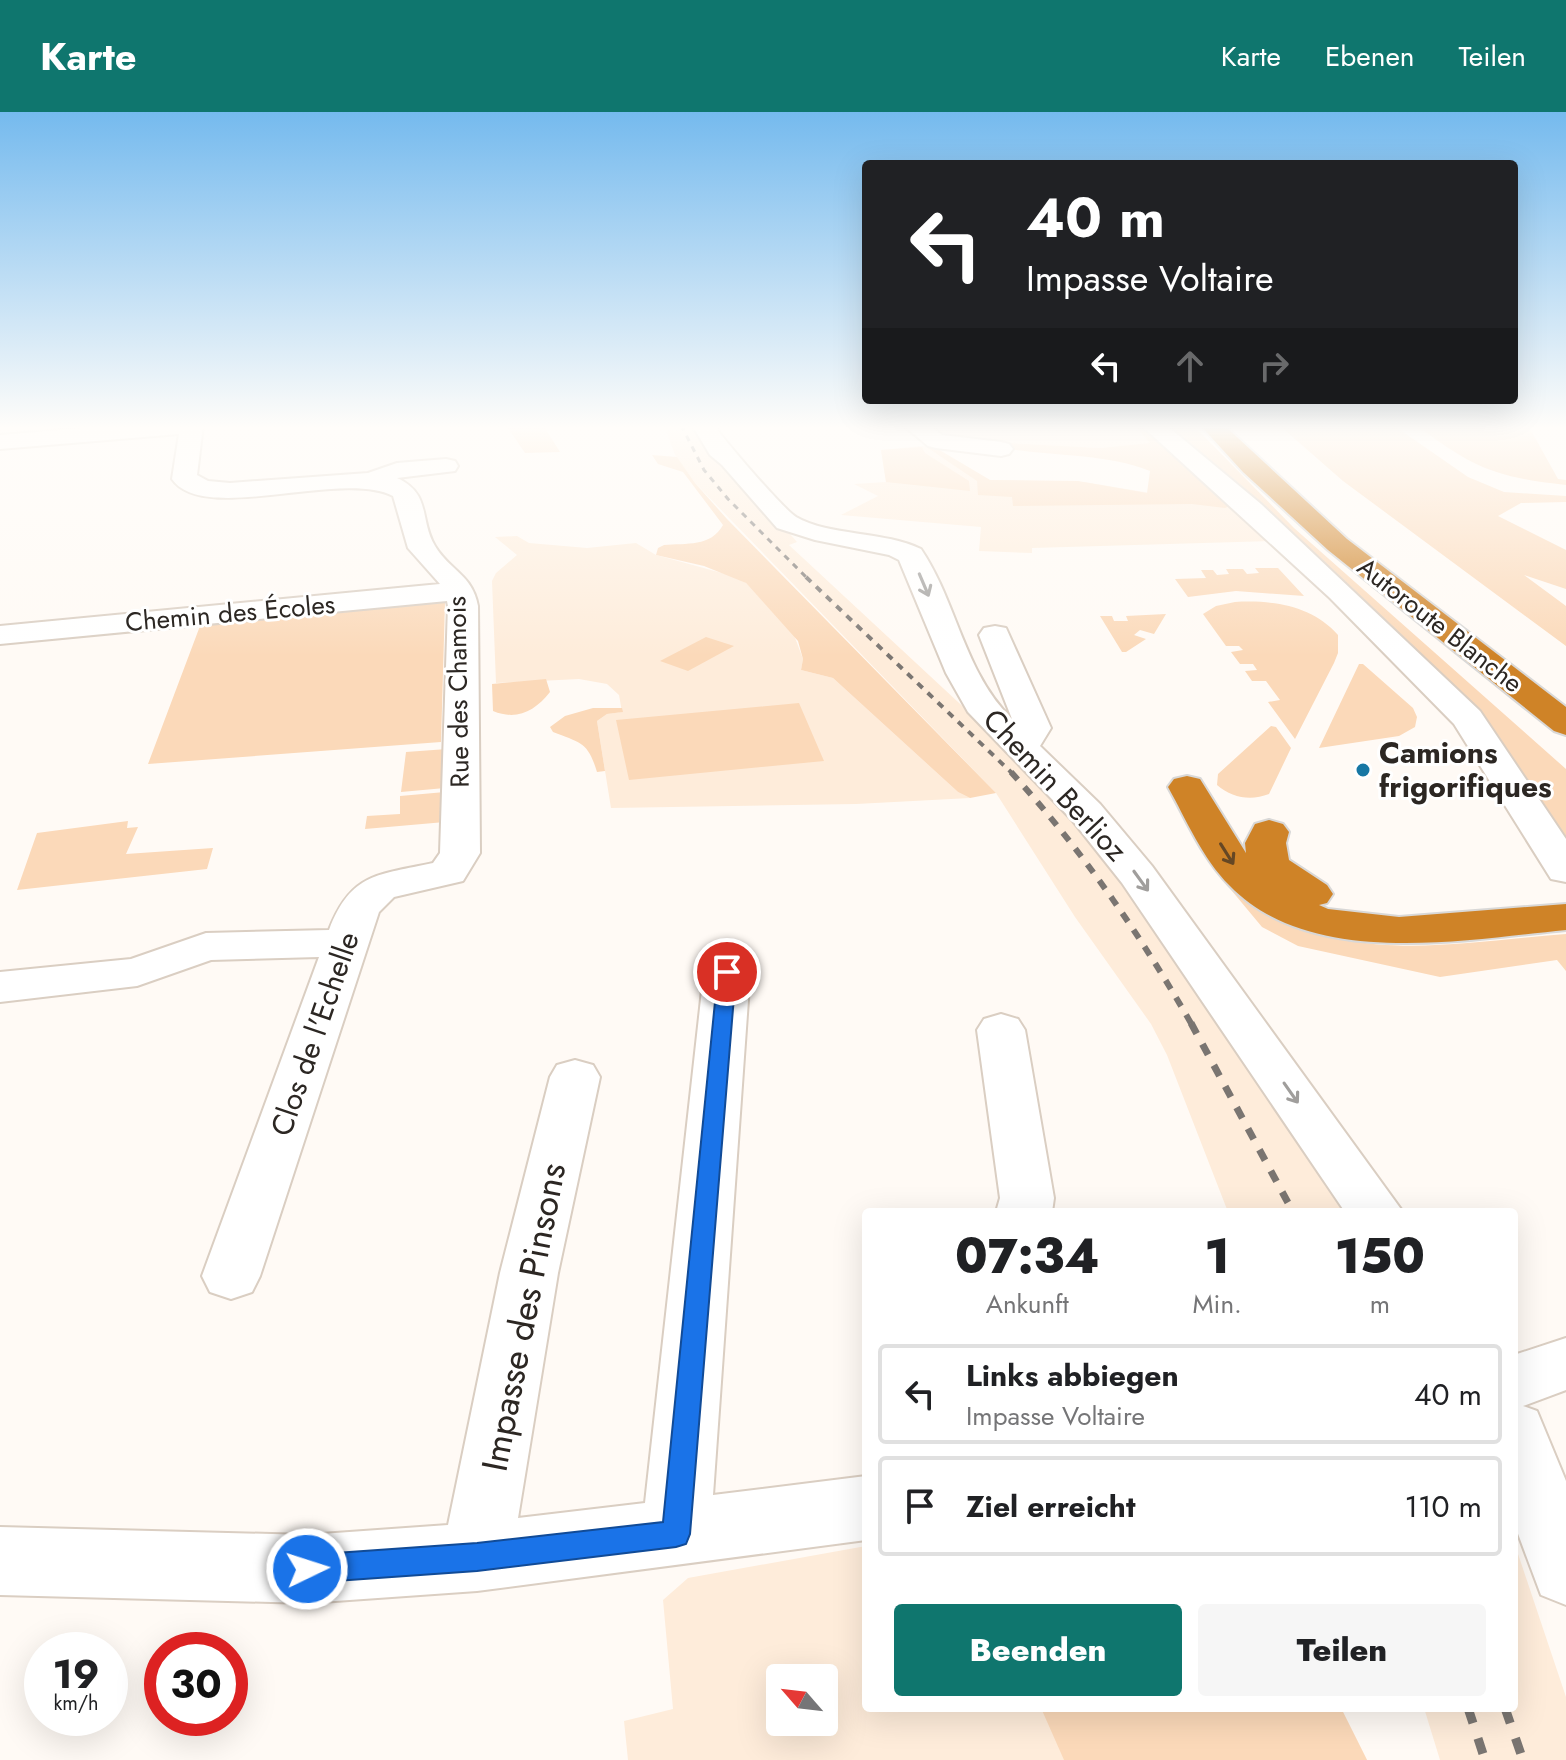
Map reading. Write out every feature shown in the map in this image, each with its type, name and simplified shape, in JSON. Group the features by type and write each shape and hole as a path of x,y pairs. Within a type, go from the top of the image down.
{"highway":[{"name":"Autoroute Blanche","path":"1288,502 1406,600 1566,724"},
{"name":"Autoroute Blanche","path":"1324,502 1473,619"},
{"path":"1406,600 1566,746"},
{"path":"1187,787 1245,878 1272,899 1309,916 1354,927 1388,931 1563,895"},
{"path":"1269,832 1266,853 1272,868 1312,894 1350,905 1393,911 1563,895"}],"street":[{"name":"Rue des Chamois","path":"407,502 424,552 448,572 460,591 463,606 460,853"},
{"name":"Chemin Berlioz","path":"767,502 786,522 815,532 897,548 911,555 971,691 991,719 1092,819 1137,875 1372,1208"},
{"path":"1242,502 1340,592 1468,718 1563,895"},
{"name":"Chemin des Écoles","path":"0,635 460,591"},
{"path":"995,635 1033,728 1021,749"},
{"name":"Clos de l'Echelle","path":"231,1276 359,908 371,893 392,883 444,874 452,869 460,853"},
{"path":"0,987 137,972 206,947 346,943"},
{"path":"676,1534 727,972"},
{"path":"1001,1030 1027,1198 1025,1208"},
{"name":"Impasse des Pinsons","path":"477,1557 529,1273 575,1077"},
{"path":"1518,1381 1566,1364"},
{"path":"1518,1442 1566,1571"},
{"path":"0,1561 307,1569 477,1557 862,1509"}],"shaded area":[{"path":"706,502 712,502 996,793 970,798 958,792 833,678 801,670 803,659 798,641 746,583 704,566 656,555 658,548 664,545 689,544 712,537 723,525"},
{"path":"713,502 762,502 797,542 789,545 986,728 1071,816 1116,872 1212,1010 1340,1208 1226,1208 1167,1055 1151,1024 1075,917 996,793"},
{"path":"866,502 1204,502 1235,507 1272,541 1032,548 1032,553 979,551 981,527 841,515"},
{"path":"1013,502 1234,504 1225,508 1192,504 1013,506"},
{"path":"1249,502 1268,502 1566,769 1566,838 1497,734 1442,674"},
{"path":"1371,502 1566,502 1521,503 1498,516 1566,550 1566,589 1524,575 1566,606 1566,646"},
{"path":"517,536 529,543 587,548 636,543 656,555 733,576 746,583 794,635 803,659 801,670 833,678 958,792 970,798 856,804 611,808 597,721 607,714 622,712 619,695 607,684 579,679 496,683 492,581 496,573 517,555 495,537"},
{"path":"1255,568 1278,568 1304,596 1236,591 1188,597 1175,579 1206,578 1201,570 1213,570 1217,575 1229,574 1226,569 1243,569 1247,574 1259,573"},
{"path":"433,598 445,602 441,742 148,764 203,618"},
{"path":"1235,602 1291,606 1316,617 1338,635 1338,653 1334,663 1295,739 1268,702 1280,700 1266,681 1252,681 1245,671 1257,670 1253,664 1240,664 1231,652 1243,650 1239,646 1226,646 1203,614 1216,606"},
{"path":"1166,614 1154,634 1140,630 1134,635 1146,639 1126,652 1122,652 1100,616 1112,616 1114,621 1128,621 1126,616"},
{"path":"706,637 734,646 688,671 660,661"},
{"path":"1359,664 1363,664 1413,708 1417,717 1415,727 1399,736 1319,748"},
{"path":"546,679 550,692 532,709 510,715 493,711 492,684"},
{"path":"799,703 824,761 629,780 616,720"},
{"path":"593,708 622,708 623,712 607,714 597,721 605,771 597,772 587,749 582,745 553,732 550,727 565,716"},
{"path":"1271,726 1276,727 1291,748 1269,794 1242,797 1217,785 1218,774"},
{"path":"447,749 445,788 401,792 406,752"},
{"path":"445,792 445,822 365,829 367,816 400,814 400,796"},
{"path":"128,821 127,828 138,827 126,854 213,848 207,869 17,890 37,833"},
{"path":"1227,885 1268,912 1308,930 1349,940 1390,945 1432,945 1566,934 1566,971 1557,960 1440,977 1298,946 1262,927"},
{"path":"862,1547 862,1712 1343,1712 1367,1760 628,1760 624,1721 673,1709 663,1600 688,1578"},
{"path":"1518,1554 1566,1697 1566,1760 1440,1760 1425,1712 1518,1712"},
{"path":"1043,1712 1343,1712 1367,1760 1064,1760"}],"railway":[{"path":"731,502 806,577"},
{"path":"806,577 1011,773"},
{"path":"1011,773 1109,894 1192,1025"},
{"path":"1191,1023 1291,1208"},
{"path":"1469,1712 1485,1760"},
{"path":"1506,1712 1523,1760"}],"place":[{"name":"Camions frigorifiques","path":"1363,770"}],"route":[{"path":"307,1569 477,1557 676,1534 727,972"}]}
